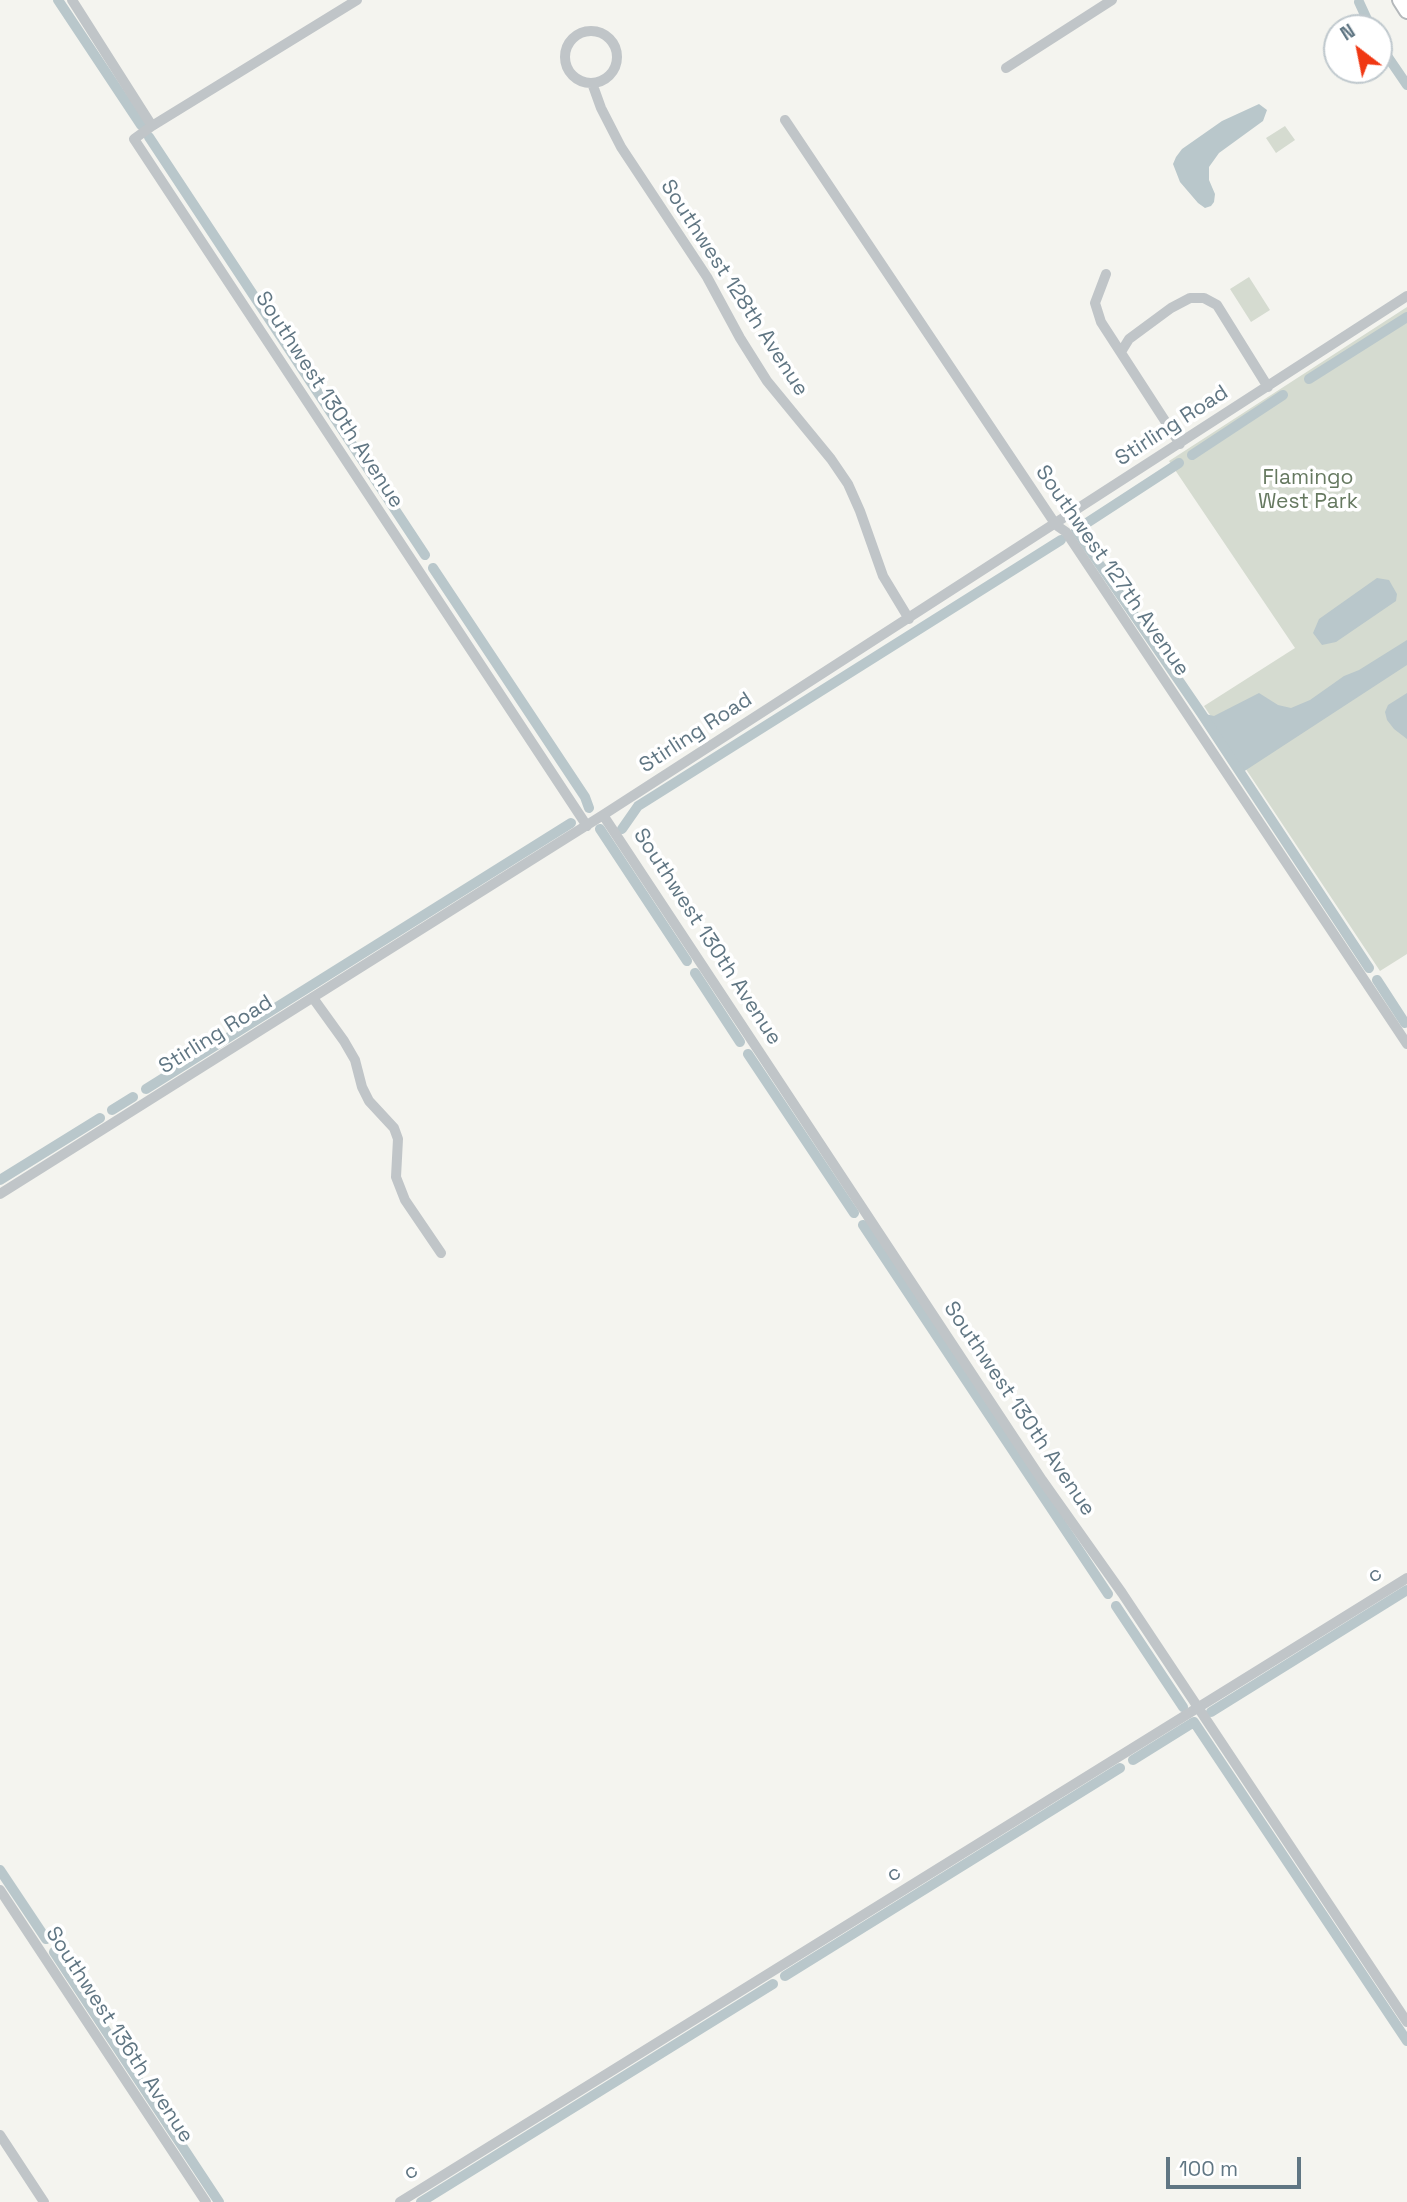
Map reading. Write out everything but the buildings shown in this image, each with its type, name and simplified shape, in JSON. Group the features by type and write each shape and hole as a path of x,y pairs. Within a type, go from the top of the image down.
{"highway":[{"path":"1399,0 1407,11"}],"street":[{"path":"72,0 152,126 357,0"},
{"path":"1006,68 1112,0"},
{"path":"593,31 609,38 617,53 614,69 601,81 592,83 572,75 565,61 565,54 576,35 593,31"},
{"name":"Southwest 128th Avenue","path":"592,83 601,108 621,147 707,277 767,381 848,484 883,576 909,619"},
{"name":"Southwest 127th Avenue","path":"785,120 1056,525 1066,532 1073,542 1407,1044"},
{"name":"Southwest 130th Avenue","path":"152,126 134,139 587,826"},
{"path":"1106,274 1095,303 1101,322 1180,444"},
{"name":"Stirling Road","path":"0,1194 587,826 1407,296"},
{"path":"1121,352 1129,339 1171,308 1190,298 1204,298 1217,305 1268,387"},
{"name":"Southwest 130th Avenue","path":"603,815 984,1393 1122,1593 1407,2022"},
{"path":"313,998 355,1060 362,1087 369,1101 394,1128 398,1139 396,1177 405,1200 441,1253"},
{"name":"c","path":"400,2202 1407,1578"},
{"name":"Southwest 136th Avenue","path":"0,1890 206,2202"},
{"path":"0,2135 44,2202"}],"green space":[{"path":"1285,126 1295,140 1276,153 1266,138"},
{"path":"1249,277 1270,310 1251,322 1230,289"},
{"name":"Flamingo West Park","path":"1407,307 1407,954 1380,971 1204,706 1295,648 1169,461"}],"shaded area":[{"path":"1259,104 1267,110 1263,121 1219,153 1209,167 1209,180 1215,194 1214,202 1205,208 1180,182 1173,164 1176,157 1182,149 1222,121"},
{"path":"1377,578 1389,580 1397,594 1396,601 1336,642 1322,645 1313,633 1319,619"},
{"path":"1407,640 1407,665 1240,774 1201,713 1214,716 1259,693 1278,705 1291,708 1310,700 1344,676 1359,670"},
{"path":"1407,693 1407,739 1394,729 1385,712 1388,705"}],"waterway":[{"path":"58,0 141,125"},
{"path":"1359,2 1365,14"},
{"path":"1393,64 1407,85"},
{"path":"149,137 425,555"},
{"path":"1309,379 1407,317"},
{"path":"1192,455 1283,395"},
{"path":"1179,463 1076,530 1201,713 1369,968"},
{"path":"622,829 638,806 1061,540"},
{"path":"433,568 585,797 589,808"},
{"path":"146,1089 571,823"},
{"path":"600,829 687,961"},
{"path":"695,973 740,1042"},
{"path":"1377,980 1405,1023"},
{"path":"748,1054 854,1213"},
{"path":"112,1110 133,1097"},
{"path":"0,1180 100,1118"},
{"path":"863,1225 1108,1594"},
{"path":"1211,1712 1407,1590"},
{"path":"1116,1606 1183,1707"},
{"path":"1133,1760 1194,1722 1407,2041"},
{"path":"785,1976 1120,1768"},
{"path":"0,1870 46,1939"},
{"path":"54,1952 219,2202"},
{"path":"421,2202 773,1984"}]}
